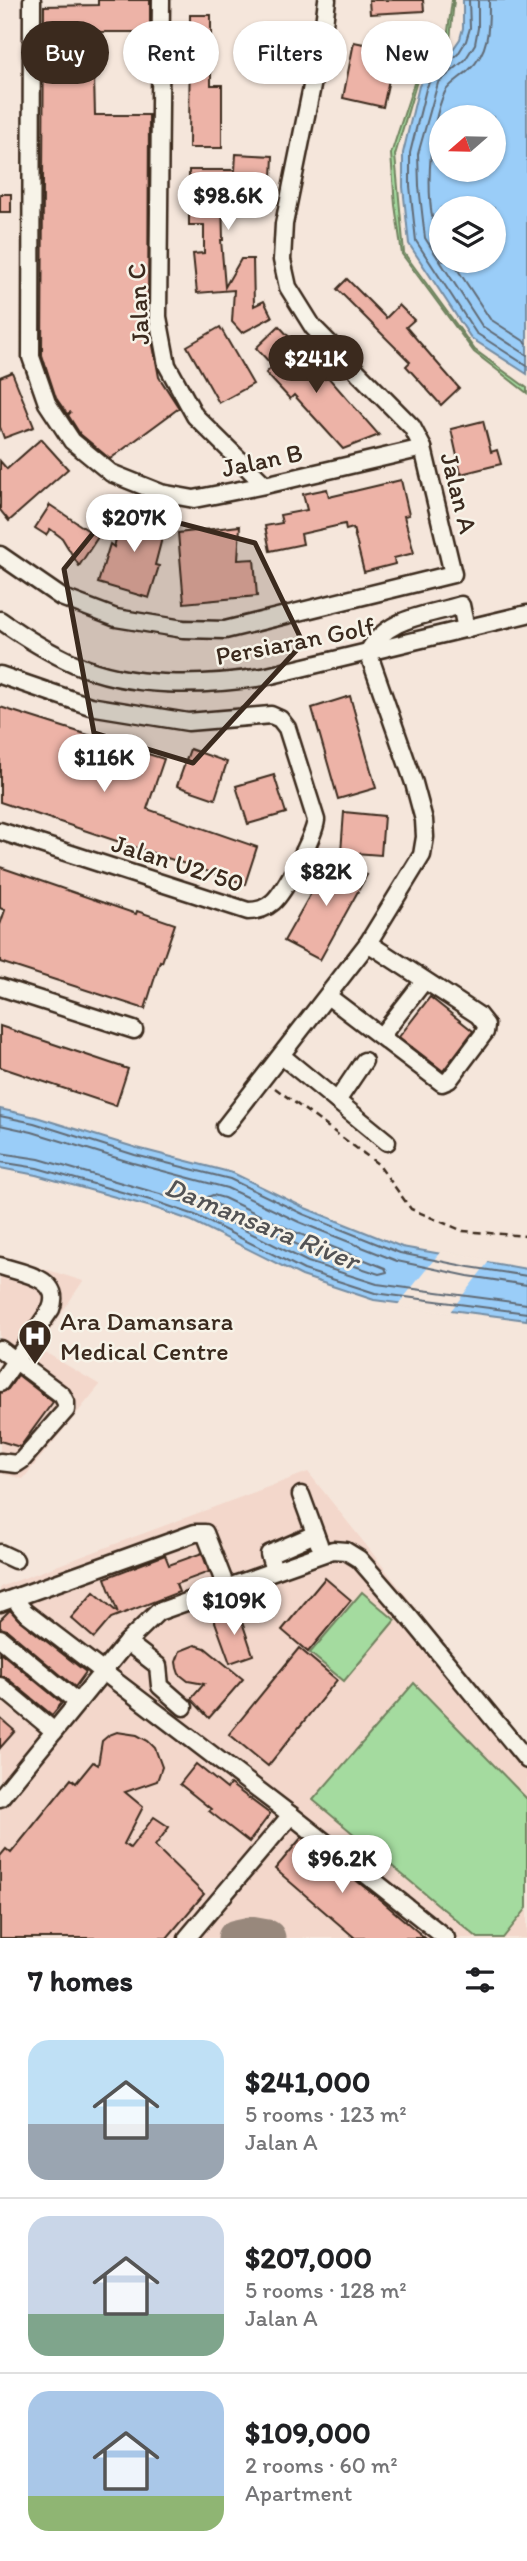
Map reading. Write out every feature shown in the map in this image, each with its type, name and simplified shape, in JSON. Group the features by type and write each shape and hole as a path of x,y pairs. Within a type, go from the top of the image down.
{"street":[{"name":"Jalan B","path":"32,0 31,357 47,403 72,441 111,473 161,493 194,499 423,448"},
{"name":"Jalan C","path":"161,0 158,317 167,365 195,416 265,485"},
{"name":"Jalan A","path":"0,555 61,597 116,618 183,629 225,630 453,574 423,448 412,427 313,327 288,287 282,260 284,224 323,32 327,0"},
{"path":"225,1127 329,997 368,943 422,855 424,820 369,652 376,639 396,624 461,606 466,629"},
{"name":"Persiaran Golf","path":"0,620 35,645 78,666 125,678 172,683 238,681 527,614"},
{"name":"Jalan U2/50","path":"0,675 90,706 188,722 271,715 280,719 287,728 316,820 314,833 276,899 255,911 0,831"},
{"path":"329,997 442,1083 449,1080 485,1032 486,1025 478,1015 368,943"},
{"path":"382,1035 424,981"},
{"path":"0,987 134,1030"},
{"path":"282,1056 387,1142"},
{"path":"337,1101 364,1062"},
{"path":"0,1266 39,1279 51,1288 54,1295 51,1309 0,1382"},
{"path":"0,1349 62,1395 66,1402 66,1410 22,1461 16,1464 0,1462"},
{"path":"301,1495 322,1553"},
{"path":"0,1603 195,1533 205,1533 226,1587"},
{"path":"274,1570 269,1554 315,1534"},
{"path":"0,1798 127,1642 158,1612 333,1550 346,1551 359,1559 527,1760"},
{"path":"0,1553 15,1560"},
{"path":"19,1596 19,1605 25,1612 291,1815 446,1938"},
{"path":"0,1638 77,1702"},
{"path":"127,1642 158,1665 160,1686 184,1707"},
{"path":"0,1686 54,1731"},
{"path":"187,1938 291,1815"}],"path":[{"path":"265,1079 377,1164 411,1209 463,1231 527,1236"}],"highlighted area":[{"path":"115,506 255,543 303,643 193,763 94,733 64,569"}],"shaded area":[{"name":"Ara Damansara Medical Centre","path":"0,1255 83,1281 38,1348 100,1385 23,1479 0,1473"},
{"path":"308,1472 527,1748 527,1938 0,1938 0,1587"}],"green space":[{"path":"452,0 454,0 452,21 449,21"},
{"path":"414,84 416,84 395,155 404,253 475,350 527,388 527,393 474,352 402,254 391,154"},
{"path":"362,1592 395,1620 344,1681 310,1653"},
{"path":"414,1683 527,1799 527,1908 503,1938 478,1938 313,1800"}],"water":[{"path":"463,0 527,0 527,374 471,338 409,244 403,187 403,153 419,86 453,84 453,49 463,28"},
{"name":"Damansara River","path":"0,1109 233,1173 305,1208 402,1247 527,1269 527,1320 374,1300 302,1276 192,1221 36,1175 0,1168"}],"pier":[{"path":"441,1251 490,1260 449,1313 397,1306"}],"building":[{"path":"98,0 150,0 150,21 123,21 123,32 109,32 109,21 44,21 44,6 98,5"},
{"path":"369,0 423,0 424,11 370,14"},
{"path":"190,15 211,15 211,21 190,21"},
{"path":"354,42 361,43 361,84 388,84 383,107 343,98"},
{"path":"44,84 94,84 95,115 149,115 148,319 159,377 179,408 110,459 80,434 68,415 71,412 67,414 56,398 42,355"},
{"path":"189,84 222,85 222,148 189,148"},
{"path":"236,154 273,156 271,199 222,197 221,240 225,287 241,259 253,259 254,306 264,301 272,317 242,333 232,322 234,290 197,293 193,254 204,253 204,225 189,225 189,170 235,170"},
{"path":"0,194 11,194 11,212 0,212"},
{"path":"347,279 386,318 399,305 414,320 406,327 459,388 441,405 406,366 410,362 337,289"},
{"path":"279,326 291,339 276,353 292,371 306,358 325,379 328,377 379,435 343,449 294,395 290,399 266,373 273,366 256,348"},
{"path":"220,327 253,384 219,403 187,346"},
{"path":"12,372 34,427 4,438 0,427 0,377"},
{"path":"483,421 491,452 497,450 501,464 461,474 451,429"},
{"path":"41,439 68,469 9,521 0,510 0,461 7,469"},
{"path":"401,480 409,515 404,516 414,553 394,558 395,564 364,572 353,528 346,530 345,524 301,534 303,544 270,551 265,526 282,523 280,515 307,510 303,494 327,489 329,497"},
{"path":"50,505 98,537 79,566 62,538 50,529 46,535 35,528"},
{"path":"124,507 167,519 155,565 159,566 149,598 98,583 110,544 114,547"},
{"path":"240,526 238,560 254,559 257,596 184,603 178,533"},
{"path":"350,696 376,788 338,799 312,708"},
{"path":"0,707 164,759 147,809 257,847 245,884 0,802"},
{"path":"190,749 227,762 215,799 177,786"},
{"path":"274,775 286,813 248,824 236,786"},
{"path":"344,812 384,816 381,855 341,852"},
{"path":"332,856 367,875 320,960 284,941"},
{"path":"0,867 136,914 137,911 175,924 145,1009 0,962 0,925 5,910 0,908"},
{"path":"430,997 473,1031 443,1071 399,1037"},
{"path":"0,1026 128,1069 116,1106 0,1067"},
{"path":"18,1375 53,1402 20,1447 0,1441 0,1393 8,1389"},
{"path":"202,1553 209,1572 176,1584 179,1592 111,1618 94,1638 71,1618 94,1592 118,1613 105,1578 165,1555 169,1565"},
{"path":"325,1578 351,1600 308,1652 282,1630"},
{"path":"10,1610 86,1672 75,1687 7,1630 0,1628 0,1620"},
{"path":"238,1610 253,1655 230,1663 214,1619"},
{"path":"195,1645 205,1648 243,1679 209,1718 191,1699 204,1684 188,1681 179,1674 177,1668 180,1651"},
{"path":"299,1648 337,1680 268,1766 229,1734"},
{"path":"0,1652 62,1703 52,1715 0,1675"},
{"path":"0,1718 15,1731 0,1748"},
{"path":"117,1732 137,1735 148,1741 155,1748 162,1767 157,1781 125,1792 143,1807 124,1844 130,1848 154,1817 169,1827 155,1846 204,1894 167,1938 0,1938 0,1856 6,1849 11,1853 71,1779 76,1783 93,1762 98,1765 102,1741"},
{"path":"196,1764 227,1789 230,1784 270,1814 249,1842 180,1784"},
{"path":"302,1837 425,1938 355,1938 275,1869"}],"taxiway":[{"path":"236,1938 250,1935 267,1938"}],"place":[{"name":"Ara Damansara Medical Centre","path":"35,1366"}]}
